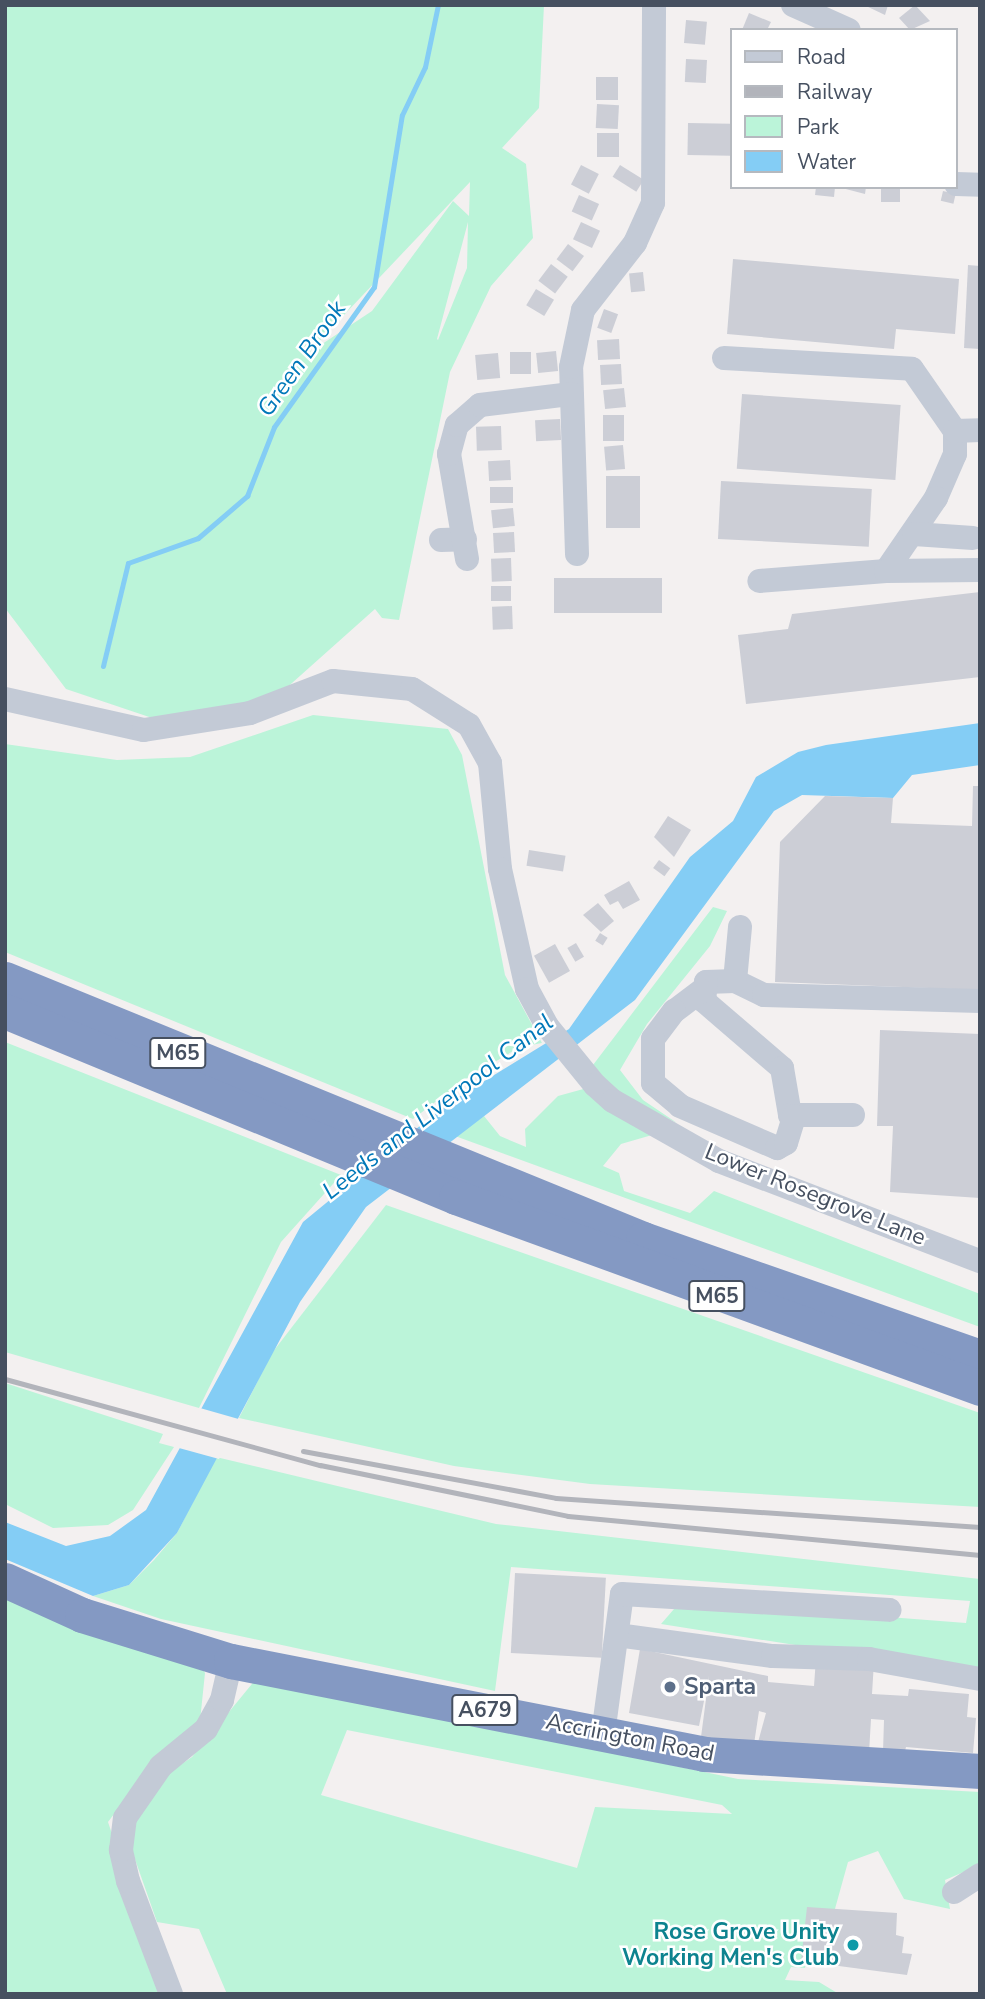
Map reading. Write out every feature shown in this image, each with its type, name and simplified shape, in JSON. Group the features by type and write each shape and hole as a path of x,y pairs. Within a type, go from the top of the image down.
{"highway":[{"name":"M65","path":"5,979 340,1134"},
{"name":"M65","path":"5,1010 340,1134 980,1388"},
{"name":"M65","path":"464,1185 980,1357"},
{"name":"Accrington Road","path":"5,1580 82,1615 231,1661 704,1754 980,1772"}],"street":[{"path":"577,554 578,474 571,394 583,310 635,243 653,203 654,5"},
{"path":"793,5 845,28"},
{"path":"724,358 912,369 955,431 955,454 914,534 886,571"},
{"path":"457,546 449,454 457,425 480,405 571,394"},
{"path":"955,431 980,430"},
{"path":"914,534 973,538"},
{"path":"759,581 886,571 980,570"},
{"name":"Lower Rosegrove Lane","path":"5,699 144,730 250,713 333,681 412,689 469,725 491,763 515,947 547,1026 574,1063 613,1101 719,1161 980,1261"},
{"path":"736,981 740,927"},
{"path":"794,1116 786,1143 777,1148 680,1107 653,1083 653,1039 674,1011 701,991 706,982 736,981 764,995 980,1001"},
{"path":"701,991 713,1012 782,1068 785,1106 794,1116 853,1115"},
{"path":"603,1734 622,1594 890,1610"},
{"path":"617,1635 773,1656 869,1659 980,1679"},
{"path":"171,1994 128,1881 121,1850 125,1818 161,1766 187,1751 206,1729 222,1700 231,1661"},
{"path":"954,1892 980,1875"}],"green space":[{"path":"5,5 544,5 539,108 502,148 526,164 533,238 491,286 450,372 399,620 382,618 375,609 264,708 173,725 66,689 5,608","holes":["470,182 469,216 453,201 372,311 307,354","468,222 467,268 438,340 437,339"]},
{"path":"313,715 448,729 462,755 505,975 542,1043 520,1047 464,1080 413,1119 5,952 5,744 117,760 190,757"},
{"path":"713,907 727,911 710,946 647,1024 620,1070 643,1100 677,1123 618,1094 593,1065"},
{"path":"5,1042 341,1175 281,1242 199,1408 5,1352"},
{"path":"587,1088 652,1135 621,1144 603,1166 619,1173 624,1191 690,1213 714,1191 980,1294 980,1327 455,1136 484,1116 500,1136 526,1147 525,1129 558,1096"},
{"path":"386,1205 980,1413 980,1507 590,1484 454,1466 239,1418 272,1353"},
{"path":"5,1383 163,1434 159,1443 174,1447 133,1510 108,1525 53,1528 5,1504"},
{"path":"216,1457 496,1524 980,1579 980,1674 661,1624 681,1601 966,1623 970,1601 511,1567 495,1691 161,1619 93,1596 129,1585 154,1560 177,1533"},
{"path":"5,1591 197,1659 205,1673 200,1721 158,1756 108,1822 166,1994 5,1994"},
{"path":"256,1679 738,1779 980,1792 980,1865 945,1880 950,1909 904,1899 878,1851 848,1862 833,1916 815,1918 805,1968 791,1967 785,1980 819,1982 839,1994 227,1994 199,1929 157,1922 130,1845 134,1824 161,1778 192,1757","holes":["347,1730 722,1805 732,1814 595,1807 577,1868 321,1795"]}],"water":[{"path":"980,723 980,765 912,775 893,798 802,795 774,811 635,1000 366,1207 300,1302 177,1533 129,1585 93,1596 5,1559 5,1522 66,1546 110,1536 146,1510 303,1222 444,1106 569,1029 690,857 733,821 756,777 798,752 826,745"}],"pier":[{"path":"200,1408 242,1420 219,1459 179,1448"}],"building":[{"path":"864,5 888,5 885,15"},
{"path":"915,5 930,21 908,28 899,18"},
{"path":"749,13 771,22 768,28 743,28"},
{"path":"686,20 707,22 705,45 684,43"},
{"path":"686,59 707,60 706,83 685,82"},
{"path":"596,77 618,77 618,100 596,100"},
{"path":"597,104 619,105 618,129 596,128"},
{"path":"688,123 730,124 730,156 687,155"},
{"path":"597,133 619,133 619,157 597,157"},
{"path":"581,165 599,174 589,194 571,185"},
{"path":"620,165 644,180 636,192 613,177"},
{"path":"816,189 835,189 834,197 815,195"},
{"path":"846,189 866,189 865,194"},
{"path":"881,189 900,189 900,202 881,202"},
{"path":"943,191 956,194 953,204 941,201"},
{"path":"579,195 599,204 592,220 572,211"},
{"path":"581,222 600,231 592,248 573,239"},
{"path":"568,244 584,256 573,271 557,259"},
{"path":"733,259 959,279 955,334 896,329 894,349 727,334"},
{"path":"551,264 568,277 555,293 538,281"},
{"path":"968,265 980,266 980,349 964,348"},
{"path":"643,272 645,291 631,292 629,273"},
{"path":"536,289 554,300 544,316 526,305"},
{"path":"604,309 618,314 611,333 597,328"},
{"path":"619,339 620,359 598,360 597,340"},
{"path":"556,351 558,371 538,373 536,353"},
{"path":"510,352 531,352 531,374 510,374"},
{"path":"498,353 500,378 477,380 475,355"},
{"path":"621,364 622,384 601,385 600,365"},
{"path":"624,388 626,407 605,409 603,390"},
{"path":"742,394 901,405 895,480 737,469"},
{"path":"603,415 624,415 624,441 603,441"},
{"path":"560,419 561,440 536,441 535,420"},
{"path":"501,426 502,450 477,451 476,427"},
{"path":"623,445 625,469 606,471 604,447"},
{"path":"510,460 511,480 489,481 488,461"},
{"path":"606,476 640,476 640,528 606,528"},
{"path":"721,481 872,489 869,547 718,539"},
{"path":"490,487 513,487 513,503 490,503"},
{"path":"513,508 515,526 493,528 491,510"},
{"path":"514,532 515,552 494,553 493,533"},
{"path":"511,558 512,581 492,582 491,559"},
{"path":"554,578 662,578 662,613 554,613"},
{"path":"491,586 511,586 511,601 491,601"},
{"path":"980,592 980,677 746,704 738,635 788,629 792,614"},
{"path":"512,606 513,629 493,630 492,607"},
{"path":"973,786 980,786 980,990 775,982 780,842 825,796 893,798 891,823 972,826"},
{"path":"668,816 691,830 674,857 654,837"},
{"path":"529,850 566,856 563,872 526,866"},
{"path":"659,860 670,868 664,876 653,868"},
{"path":"629,881 640,900 623,909 618,901 610,905 604,895"},
{"path":"598,903 614,921 601,932 583,915"},
{"path":"600,933 608,938 603,945 595,941"},
{"path":"576,943 584,957 575,962 567,948"},
{"path":"555,944 570,971 549,983 534,956"},
{"path":"880,1030 980,1034 980,1198 890,1192 893,1126 877,1126"},
{"path":"515,1573 606,1578 602,1658 511,1653"},
{"path":"640,1649 768,1676 768,1682 814,1686 816,1658 874,1662 872,1694 908,1696 909,1689 969,1694 967,1717 976,1718 973,1753 906,1747 904,1755 883,1752 884,1720 871,1719 869,1753 757,1746 766,1713 759,1711 754,1744 701,1737 709,1676 699,1726 629,1713"},
{"name":"Rose Grove Unity Working Men's Club","path":"807,1907 897,1913 896,1935 904,1937 902,1953 912,1954 907,1975 801,1961"}],"waterway":[{"name":"Green Brook","path":"103,666 128,563 198,538 247,496 274,427 374,287 402,115 425,67 438,5"}],"railway":[{"path":"5,1379 320,1465 568,1516 980,1555"},
{"path":"303,1451 556,1498 980,1527"}],"place":[{"name":"Sparta","path":"670,1687"},
{"name":"Rose Grove Unity Working Men's Club","path":"853,1945"}],"water label":[{"name":"Leeds and Liverpool Canal","path":"438,1107"}]}
